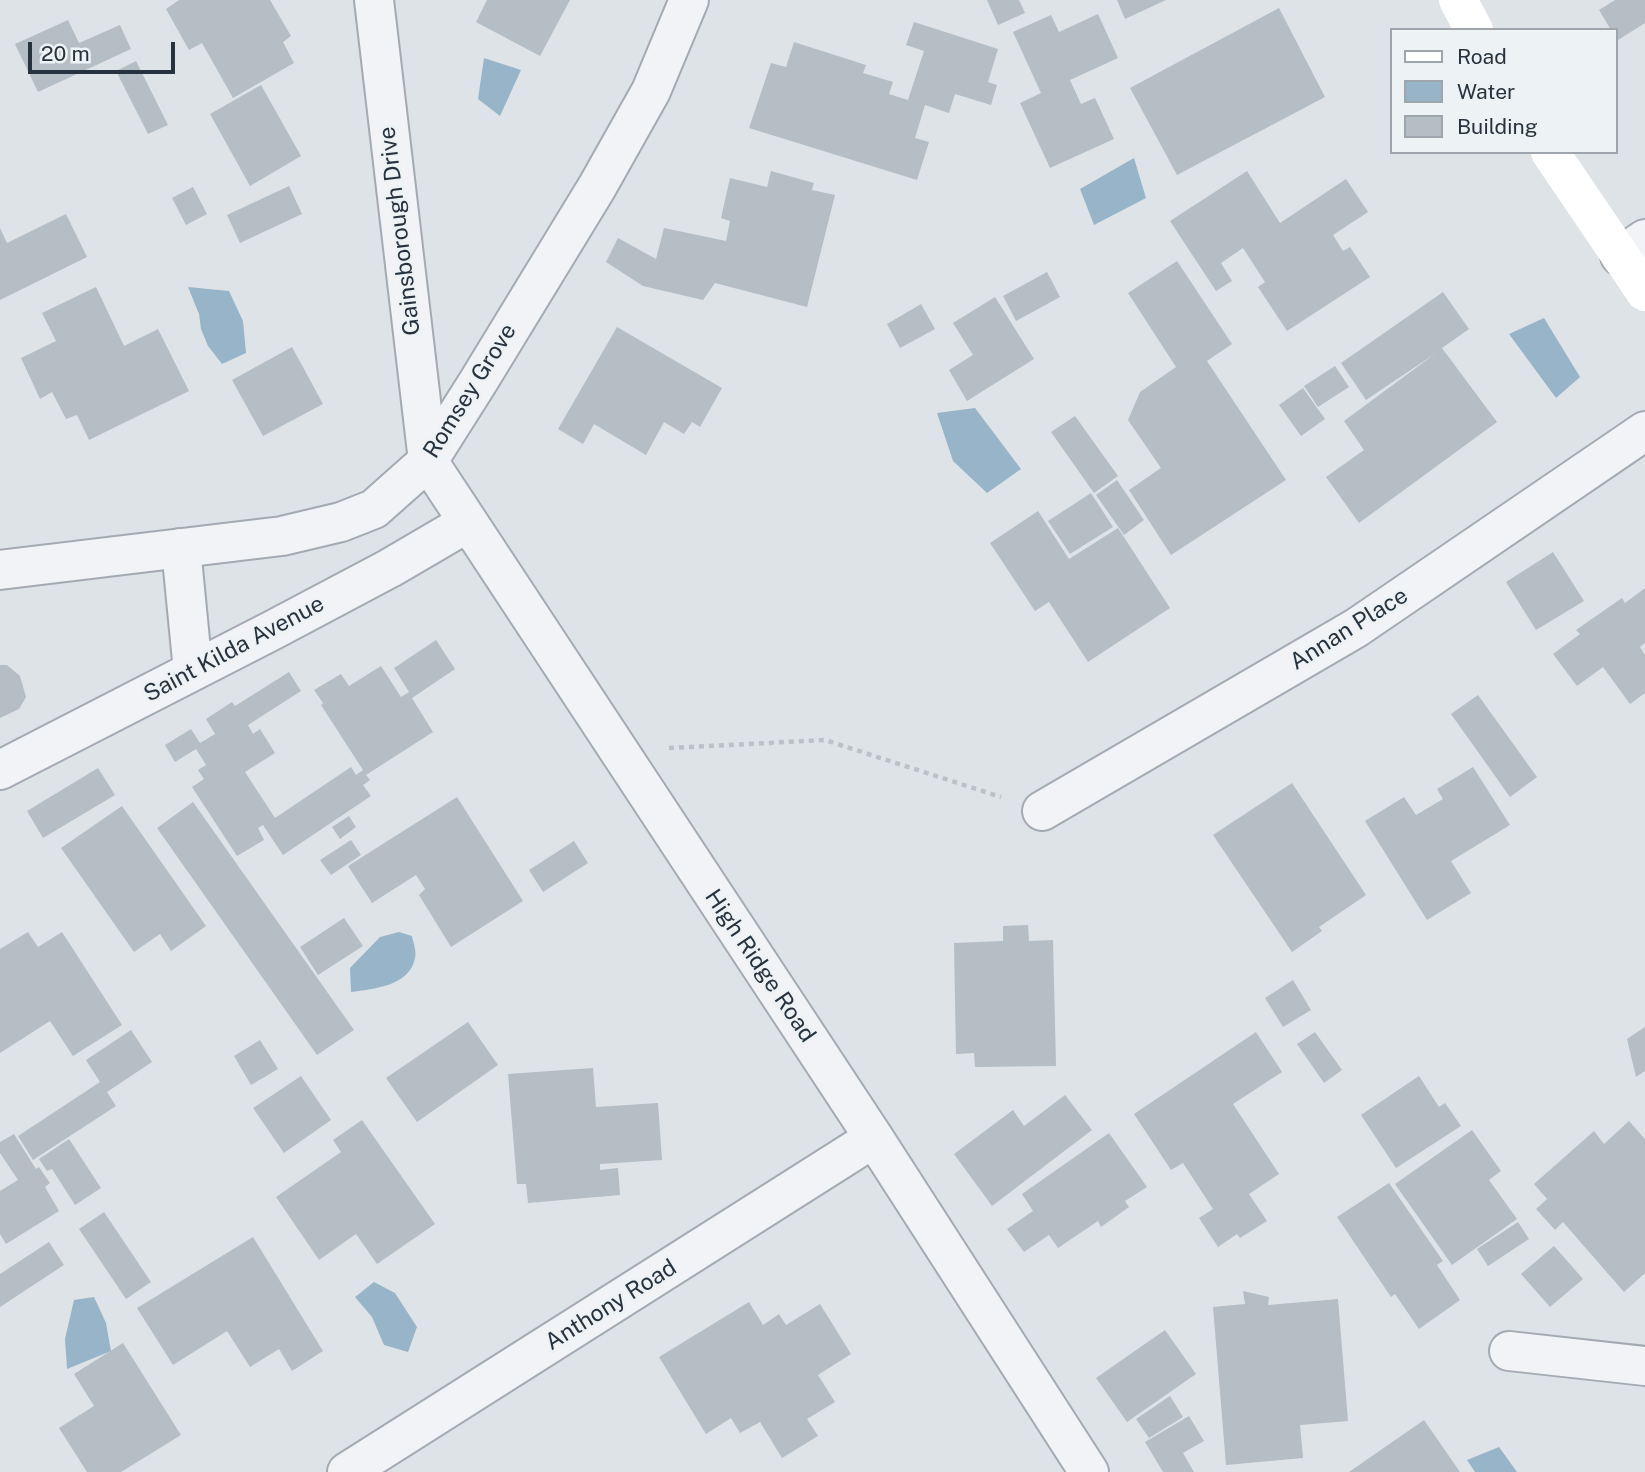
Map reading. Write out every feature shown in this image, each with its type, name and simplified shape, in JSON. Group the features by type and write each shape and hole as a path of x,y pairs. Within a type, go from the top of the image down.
{"main road":[{"path":"1458,0 1473,28"},
{"path":"1552,154 1632,248 1645,292"}],"street":[{"name":"Gainsborough Drive","path":"374,0 428,461"},
{"name":"Romsey Grove","path":"0,570 282,536 341,522 374,509 428,461 597,187 651,91 690,0"},
{"name":"Annan Place","path":"1042,811 1356,628 1645,431"},
{"name":"High Ridge Road","path":"428,461 874,1138 1089,1472"},
{"name":"Saint Kilda Avenue","path":"0,770 390,568 467,523"},
{"path":"181,548 193,671"},
{"name":"Anthony Road","path":"347,1472 874,1138"},
{"path":"1509,1351 1645,1366"}],"path":[{"path":"617,750 825,740 1042,811"}],"water":[{"path":"484,58 521,70 500,116 478,99"},
{"path":"1134,158 1146,198 1094,225 1080,189"},
{"path":"188,287 229,291 243,321 246,353 222,364 208,346"},
{"path":"1544,318 1580,377 1556,398 1509,334"},
{"path":"975,408 1021,469 987,493 953,461 937,413"},
{"path":"399,932 412,936 415,950 412,967 406,975 389,984 351,992 350,968 380,937"},
{"path":"374,1282 395,1293 417,1327 408,1352 384,1345 372,1317 355,1297"},
{"path":"94,1297 106,1323 111,1351 67,1369 65,1339 74,1300"},
{"path":"1499,1447 1517,1472 1475,1472 1467,1460"}],"building":[{"path":"179,0 270,0 291,36 283,42 294,63 233,98 202,43 189,50 166,9"},
{"path":"487,0 570,0 540,56 476,22"},
{"path":"987,0 1019,0 1025,13 998,25"},
{"path":"1117,0 1166,0 1125,19"},
{"path":"1615,0 1645,0 1645,23 1618,40 1617,28 1610,28 1599,10"},
{"path":"1279,8 1325,97 1177,175 1130,88"},
{"path":"1098,14 1118,58 1070,80 1081,104 1095,98 1114,139 1050,168 1020,103 1041,93 1013,32 1051,15 1059,32"},
{"path":"68,20 79,43 120,25 131,49 38,92 15,44"},
{"path":"914,22 998,49 988,82 997,85 991,105 955,94 949,113 925,105 915,138 929,142 917,180 749,128 771,63 786,67 794,42 866,65 863,73 893,82 889,94 908,100 924,51 906,45"},
{"path":"136,61 168,125 148,134 116,71"},
{"path":"261,85 301,156 250,186 210,114"},
{"path":"771,171 814,183 812,190 835,195 807,307 715,283 703,300 643,286 606,262 618,238 656,259 664,228 726,241 730,221 721,218 730,178 767,187"},
{"path":"1247,171 1280,223 1346,179 1368,212 1333,235 1343,251 1350,247 1370,277 1287,331 1258,287 1265,282 1243,248 1221,263 1232,281 1216,291 1170,221"},
{"path":"289,186 302,214 240,243 227,215"},
{"path":"193,187 207,214 186,225 172,198"},
{"path":"66,214 87,257 0,300 0,228 7,243"},
{"path":"1177,261 1232,344 1207,361 1286,480 1171,555 1129,490 1161,468 1128,420 1140,392 1176,367 1128,293"},
{"path":"1047,272 1060,297 1016,321 1003,296"},
{"path":"96,287 124,346 158,329 189,391 89,440 77,415 66,419 52,392 40,399 21,358 56,341 42,313"},
{"path":"1443,292 1469,329 1442,348 1497,422 1359,523 1326,477 1364,450 1344,421 1436,353 1366,400 1341,363"},
{"path":"995,297 1034,359 967,401 949,370 973,355 953,323"},
{"path":"921,304 935,329 900,348 887,324"},
{"path":"617,327 722,388 700,427 692,422 684,434 664,422 646,455 594,424 583,444 558,429"},
{"path":"292,347 323,404 263,436 232,380"},
{"path":"1335,366 1349,387 1318,407 1304,386"},
{"path":"1303,388 1325,419 1301,436 1279,405"},
{"path":"1075,416 1118,476 1094,493 1051,432"},
{"path":"1117,480 1144,520 1124,535 1096,495"},
{"path":"1091,493 1113,527 1070,554 1048,521"},
{"path":"1038,511 1069,559 1118,528 1170,608 1088,662 1049,602 1035,611 990,543"},
{"path":"1553,552 1584,601 1536,630 1506,582"},
{"path":"1645,588 1645,643 1640,647 1645,655 1645,693 1630,704 1603,667 1577,686 1553,654 1580,634 1576,630 1622,598 1625,603"},
{"path":"436,640 455,669 412,698 433,732 366,775 370,780 363,785 371,796 283,855 263,825 258,828 264,840 237,856 192,787 204,779 198,770 206,765 196,749 175,762 165,745 191,729 200,743 215,734 206,719 232,702 235,706 289,672 301,691 248,725 253,734 260,729 275,753 245,772 275,818 351,767 356,775 363,770 314,690 341,674 349,686 381,666 401,697 409,692 394,668"},
{"path":"0,665 7,665 20,676 26,697 19,709 0,718"},
{"path":"1478,695 1537,777 1510,797 1451,714"},
{"path":"1473,767 1510,825 1451,861 1471,893 1427,920 1365,821 1404,797 1416,815 1443,799 1437,789"},
{"path":"98,768 115,795 43,838 27,811"},
{"path":"1292,783 1366,895 1319,927 1322,931 1292,952 1213,835"},
{"path":"457,797 523,901 451,947 419,895 425,889 416,875 372,903 348,866"},
{"path":"193,802 354,1030 317,1055 157,828"},
{"path":"122,806 206,926 171,951 160,934 134,952 61,848"},
{"path":"349,816 356,827 340,839 332,827"},
{"path":"351,840 361,855 331,875 320,860"},
{"path":"574,841 588,863 543,892 529,870"},
{"path":"344,918 363,946 318,975 300,947"},
{"path":"1028,925 1029,941 1053,940 1056,1066 975,1067 974,1053 956,1054 954,943 1003,941 1003,926"},
{"path":"28,932 38,947 62,932 122,1025 73,1056 50,1021 0,1053 0,949"},
{"path":"1293,980 1311,1010 1283,1027 1265,998"},
{"path":"468,1022 498,1065 417,1122 386,1078"},
{"path":"1645,1027 1645,1071 1636,1077 1627,1039"},
{"path":"131,1030 152,1062 107,1092 116,1106 33,1160 18,1136 100,1082 86,1060"},
{"path":"1256,1032 1282,1072 1233,1104 1279,1174 1249,1194 1267,1221 1240,1238 1237,1234 1218,1247 1199,1218 1213,1209 1183,1163 1171,1170 1134,1114"},
{"path":"1315,1032 1342,1070 1324,1083 1297,1044"},
{"path":"260,1040 278,1069 251,1085 234,1056"},
{"path":"593,1068 596,1107 658,1103 662,1160 600,1164 600,1170 618,1168 620,1195 528,1203 526,1184 517,1184 508,1074"},
{"path":"301,1076 331,1120 284,1153 253,1108"},
{"path":"1419,1076 1439,1107 1445,1103 1461,1126 1396,1168 1361,1115"},
{"path":"1065,1095 1092,1130 992,1206 954,1154 1013,1110 1024,1126"},
{"path":"362,1120 435,1224 377,1264 356,1234 319,1260 276,1197 341,1152 333,1140"},
{"path":"1629,1121 1645,1139 1645,1273 1624,1292 1563,1222 1555,1230 1536,1209 1547,1199 1534,1184 1594,1131 1604,1144"},
{"path":"1472,1130 1501,1171 1489,1180 1517,1219 1452,1265 1395,1184"},
{"path":"1109,1133 1147,1187 1125,1201 1129,1207 1101,1227 1098,1221 1058,1248 1049,1235 1024,1252 1007,1229 1033,1211 1022,1194"},
{"path":"14,1134 36,1169 39,1167 50,1183 45,1187 59,1211 6,1244 0,1234 0,1191 18,1180 0,1153 0,1142"},
{"path":"69,1139 101,1188 75,1205 52,1169 47,1171 39,1159"},
{"path":"1389,1183 1443,1261 1437,1265 1460,1300 1419,1329 1395,1294 1391,1297 1337,1217"},
{"path":"104,1212 151,1282 126,1299 79,1229"},
{"path":"1518,1222 1529,1239 1488,1266 1477,1249"},
{"path":"253,1237 323,1351 292,1371 279,1349 250,1367 227,1331 173,1365 137,1308"},
{"path":"49,1242 64,1265 0,1307 0,1274"},
{"path":"1554,1246 1583,1279 1550,1307 1521,1274"},
{"path":"1243,1291 1269,1297 1268,1305 1338,1299 1348,1421 1300,1425 1303,1458 1226,1465 1213,1307 1245,1304"},
{"path":"749,1302 763,1325 779,1314 786,1325 820,1304 851,1354 818,1375 835,1402 807,1419 818,1436 782,1458 760,1422 740,1433 731,1418 706,1434 659,1357"},
{"path":"1165,1330 1196,1374 1127,1422 1096,1378"},
{"path":"123,1343 181,1435 121,1472 87,1472 59,1428 94,1406 74,1374"},
{"path":"1170,1396 1183,1417 1149,1438 1136,1419"},
{"path":"1189,1416 1204,1441 1183,1453 1194,1472 1163,1472 1145,1442"},
{"path":"1424,1420 1460,1472 1349,1472"}]}
